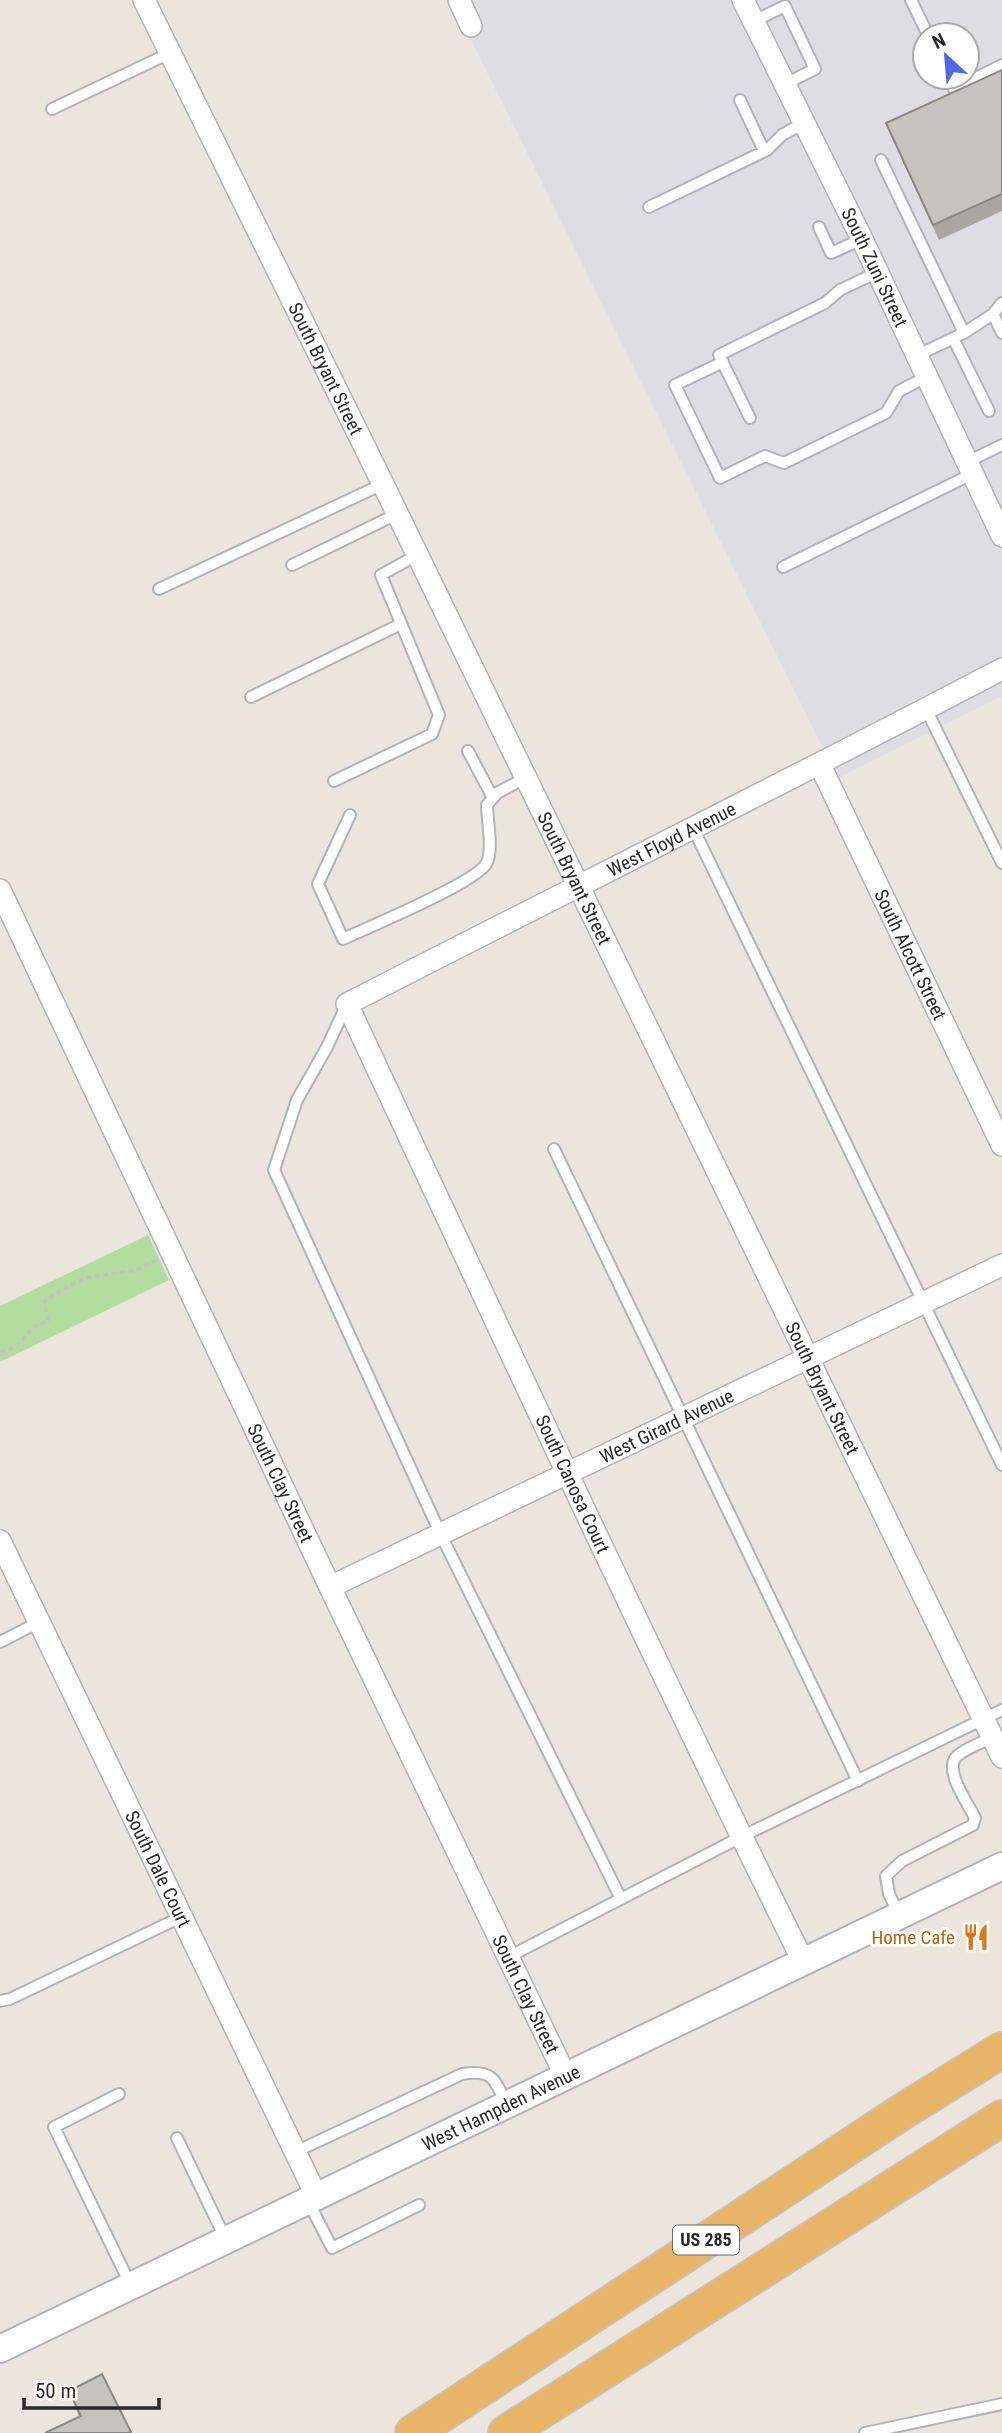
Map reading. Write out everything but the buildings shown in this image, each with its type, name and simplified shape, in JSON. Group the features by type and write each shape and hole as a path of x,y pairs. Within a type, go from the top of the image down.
{"highway":[{"name":"US 285","path":"413,2433 905,2110 1002,2050"},
{"name":"US 285","path":"506,2433 1002,2118"},
{"path":"929,2165 1002,2130"}],"street":[{"name":"South Bryant Street","path":"144,0 383,484 807,1356 993,1722 1002,1757"},
{"path":"458,0 471,26"},
{"name":"South Zuni Street","path":"743,0 862,239 1001,533"},
{"name":"West Floyd Avenue","path":"347,1004 820,765 1002,669"},
{"name":"South Alcott Street","path":"820,765 1002,1145"},
{"name":"South Clay Street","path":"0,890 565,2075"},
{"name":"South Canosa Court","path":"347,1004 568,1475 803,1961"},
{"name":"West Girard Avenue","path":"330,1587 568,1475 807,1356 1002,1265"},
{"name":"South Dale Court","path":"0,1541 295,2152 312,2199"},
{"name":"West Hampden Avenue","path":"0,2349 1002,1866"}],"lane":[{"path":"911,0 921,21"},
{"path":"754,21 785,6 815,69 785,84"},
{"path":"52,109 170,52"},
{"path":"981,76 1002,65"},
{"path":"740,100 764,151"},
{"path":"649,207 764,151 782,135 804,123"},
{"path":"881,160 989,411"},
{"path":"820,227 831,253 862,239"},
{"path":"750,418 719,355 825,303 840,290 876,273"},
{"path":"916,356 959,336 993,314 1002,303"},
{"path":"993,314 1002,333"},
{"path":"723,362 675,385 720,478 765,456 784,463 886,414 899,391 926,377"},
{"path":"783,567 969,468 1002,445"},
{"path":"159,589 383,484"},
{"path":"292,565 397,514"},
{"path":"334,781 432,734 439,715 381,575 417,555"},
{"path":"251,697 401,624"},
{"path":"926,709 1002,863"},
{"path":"468,751 493,798"},
{"path":"349,815 318,884 343,939 452,889 480,872 491,851 487,805 497,793 525,778"},
{"path":"694,828 1002,1465"},
{"path":"347,1004 298,1100 274,1170 441,1535 621,1899"},
{"path":"554,1149 858,1781"},
{"path":"0,1642 39,1622"},
{"path":"508,1956 741,1837 953,1734 993,1722"},
{"path":"899,1915 886,1876 892,1868 973,1825 975,1818 953,1774 952,1765 956,1757 993,1722"},
{"path":"953,1734 963,1753"},
{"path":"0,2001 10,1999 181,1917"},
{"path":"295,2152 462,2074 477,2071 489,2074 506,2104"},
{"path":"119,2094 54,2127 131,2286"},
{"path":"177,2138 226,2240"},
{"path":"312,2199 332,2248 419,2205"},
{"path":"865,2433 1002,2404"}],"path":[{"path":"0,1352 27,1338 34,1328 49,1320 44,1302 61,1290 85,1279 136,1270 172,1251"}],"shaded area":[{"path":"451,0 1002,0 1002,696 838,778"}],"green space":[{"path":"148,1235 169,1280 0,1362 0,1306"}],"place":[{"name":"Home Cafe","path":"976,1937"}]}
